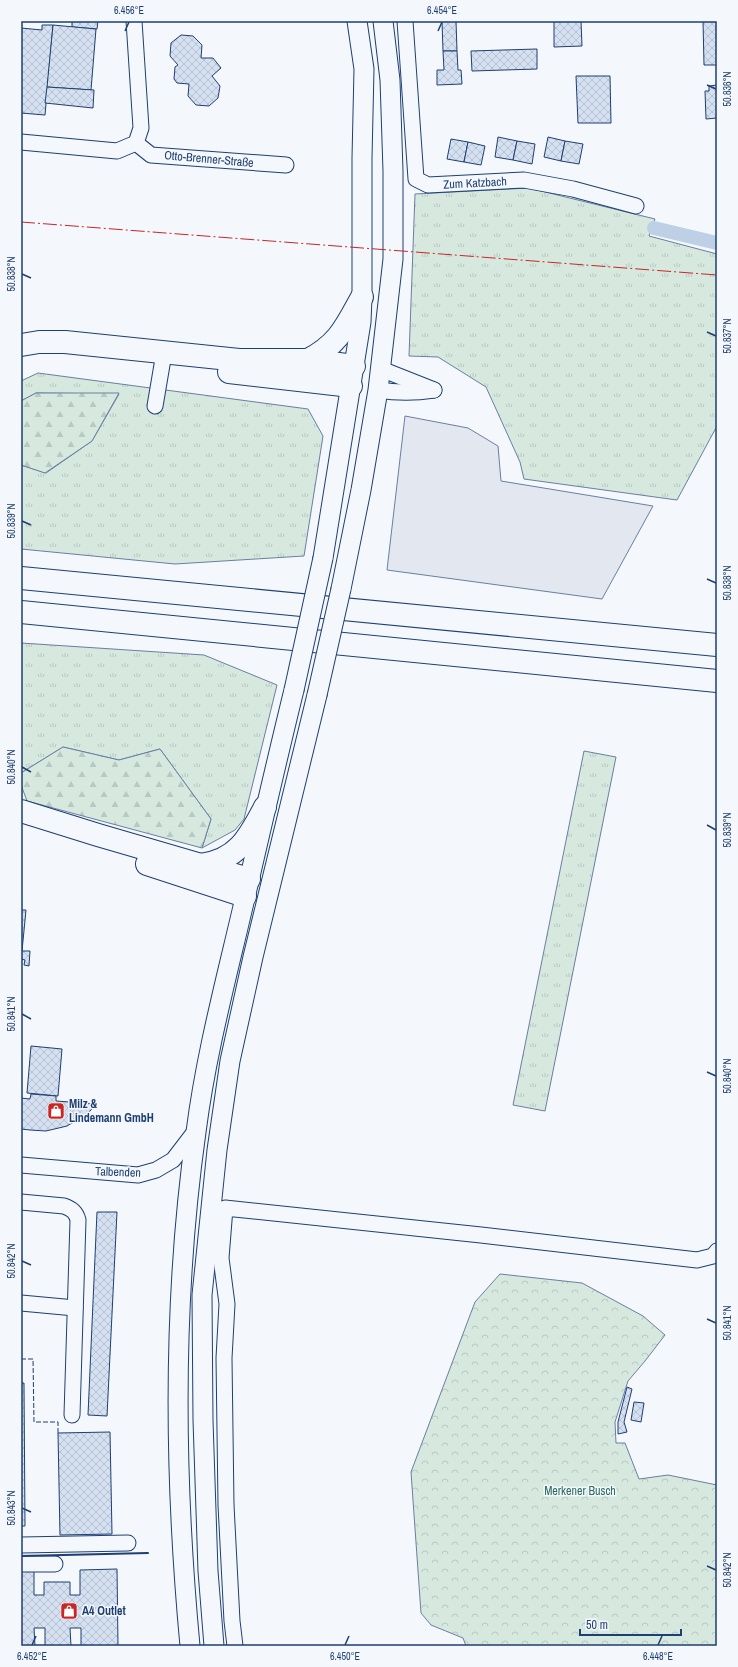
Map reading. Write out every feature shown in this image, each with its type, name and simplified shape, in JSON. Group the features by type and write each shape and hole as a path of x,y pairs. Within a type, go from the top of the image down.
{"highway":[{"path":"308,360 323,352 339,337 362,297"},
{"path":"21,345 39,342 65,342 163,359 353,376"},
{"path":"21,358 63,354 163,359 308,360 353,376"},
{"path":"21,564 102,586"},
{"path":"21,578 717,645"},
{"path":"21,612 717,680"},
{"path":"21,628 64,616"},
{"path":"201,865 220,860 239,849 249,837 265,807"},
{"path":"21,811 201,865 247,888"},
{"path":"21,821 247,888"}],"main road":[{"path":"190,1646 183,1568 178,1419 179,1300 189,1184 196,1130 210,1052 323,558 361,322 364,69 357,21"},
{"path":"214,1646 208,1571 203,1420 202,1295 217,1150 230,1061 347,563 378,390 393,259 393,171 390,80 383,21"},
{"path":"353,376 381,369"},
{"path":"353,376 378,390"},
{"path":"247,888 269,890"}],"street":[{"path":"21,142 117,151 136,143 141,128 134,21"},
{"name":"Zum Katzbach","path":"406,21 408,74 416,178 428,185 524,180 573,189 636,206"},
{"name":"Otto-Brenner-Straße","path":"136,143 151,155 286,165"},
{"path":"155,406 163,359"},
{"path":"378,390 397,393 417,393 434,390 381,369"},
{"name":"Talbenden","path":"21,1165 138,1175 156,1170 173,1160 196,1130"},
{"path":"21,1202 64,1206 71,1209 76,1214 78,1220 72,1415"},
{"path":"235,1646 232,1621 226,1505 224,1358 227,1304 221,1258 225,1208 697,1260 713,1256 717,1251"},
{"path":"21,1303 75,1308"},
{"path":"21,1545 128,1543"},
{"path":"21,1564 55,1564"}],"green space":[{"path":"529,188 655,219 649,236 717,254 717,426 677,500 524,479 520,462 486,387 438,357 409,356 415,194"},
{"path":"38,373 308,409 323,436 304,556 175,564 21,549 21,465 46,473 92,441 119,394 36,393 21,401 21,381"},
{"path":"36,393 119,393 92,441 45,473 21,465 21,401"},
{"path":"21,643 204,655 277,685 244,819 235,830 202,848 211,819 160,749 119,760 63,747 21,773"},
{"path":"63,747 119,760 160,749 211,819 202,848 27,801 21,785 21,773"},
{"path":"584,751 616,757 545,1111 513,1105"},
{"name":"Merkener Busch","path":"500,1274 582,1283 643,1316 665,1335 628,1381 615,1422 616,1443 625,1443 639,1479 668,1475 717,1485 717,1646 466,1646 463,1638 431,1625 421,1613 411,1472 475,1302"}],"shaded area":[{"path":"405,416 468,428 498,446 501,481 653,506 602,599 387,570"}],"building":[{"path":"72,21 98,21 97,29 72,27"},
{"path":"442,21 456,21 457,51 443,51"},
{"path":"554,21 581,21 582,46 554,47"},
{"path":"703,21 717,21 717,65 704,65"},
{"path":"42,25 53,25 45,115 21,113 21,28 42,30"},
{"path":"53,25 96,29 91,90 47,87"},
{"path":"181,35 193,36 202,45 201,58 213,58 221,68 212,76 220,86 218,98 209,106 196,105 188,96 189,84 177,83 174,79 175,67 178,65 170,56 171,43"},
{"path":"537,49 537,69 472,71 471,51"},
{"path":"443,51 457,51 458,70 461,70 462,84 437,85 437,70 444,70"},
{"path":"576,76 610,76 611,123 578,123"},
{"path":"717,85 717,118 706,119 705,91 709,91 709,86"},
{"path":"47,87 94,90 93,108 45,103"},
{"path":"498,137 517,141 513,160 495,157"},
{"path":"548,137 565,141 561,161 544,157"},
{"path":"451,139 468,142 464,162 447,159"},
{"path":"517,141 535,144 532,164 513,160"},
{"path":"565,141 583,144 579,164 561,161"},
{"path":"468,142 485,146 481,165 464,162"},
{"path":"21,910 26,910 22,951 30,951 29,966 24,965 25,960 21,959"},
{"path":"31,1046 62,1049 58,1096 27,1093"},
{"name":"Milz & Lindemann GmbH","path":"31,1094 56,1096 56,1101 97,1104 87,1114 67,1126 46,1131 21,1129 21,1098 30,1099"},
{"path":"97,1212 117,1212 107,1416 88,1415"},
{"path":"21,1383 24,1383 25,1526 21,1526"},
{"path":"627,1387 632,1389 624,1422 627,1432 618,1434 618,1422"},
{"path":"634,1402 644,1403 641,1422 631,1420"},
{"path":"110,1432 112,1534 60,1535 58,1433"},
{"name":"A4 Outlet","path":"117,1569 118,1646 81,1646 81,1628 70,1628 71,1646 45,1646 45,1628 34,1628 35,1646 21,1646 21,1570 34,1570 34,1595 44,1595 44,1582 70,1582 70,1595 80,1595 80,1570"}],"waterway":[{"path":"654,228 717,243"}],"fence":[{"path":"21,1359 33,1359 34,1422 58,1422 58,1433"}],"wall":[{"path":"21,1556 148,1553"}],"power":[{"path":"21,222 717,275"}],"place":[{"name":"Milz & Lindemann GmbH","path":"56,1111"},
{"name":"A4 Outlet","path":"69,1611"}]}
